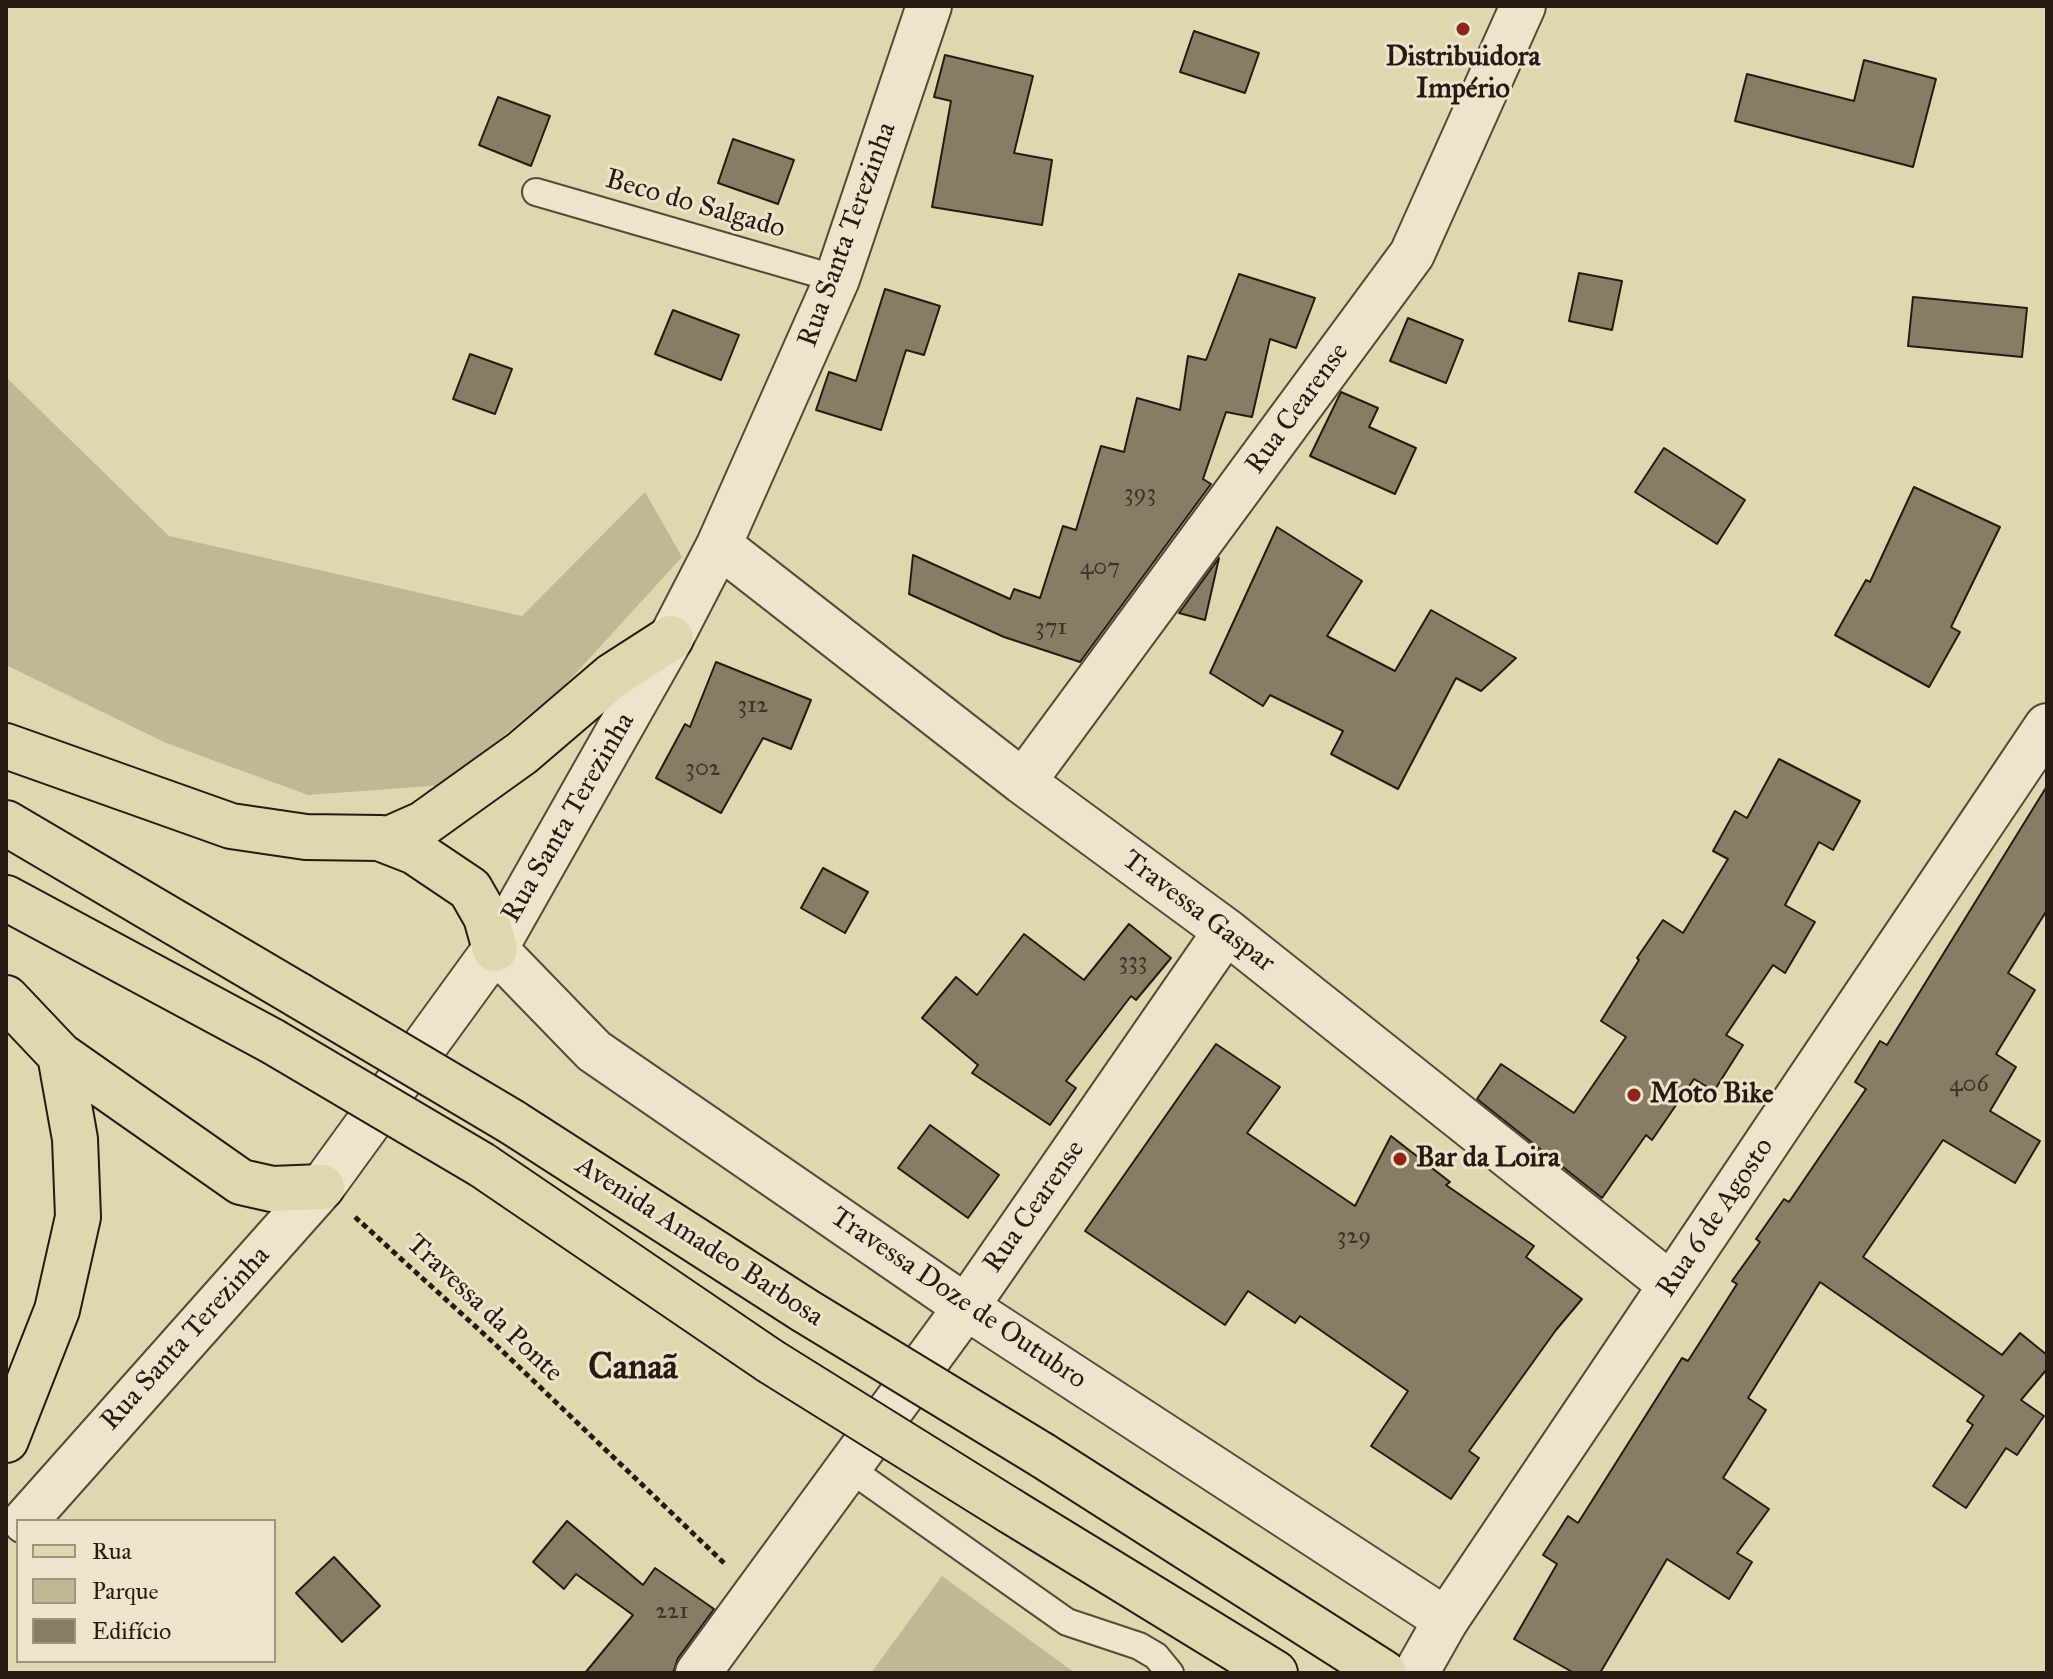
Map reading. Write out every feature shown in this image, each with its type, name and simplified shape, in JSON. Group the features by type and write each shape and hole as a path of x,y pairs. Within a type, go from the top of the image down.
{"main road":[{"path":"6,746 231,826 306,837 389,839 435,816 522,753 612,676 671,638"},
{"name":"Avenida Amadeo Barbosa","path":"6,823 512,1122 804,1310 1042,1455 1384,1673"},
{"path":"379,838 415,852 470,889 486,917 495,949"},
{"name":"Avenida Amadeo Barbosa","path":"6,898 272,1041 482,1165 770,1361 1275,1673"},
{"path":"6,998 60,1055 241,1182 272,1189 322,1187"},
{"path":"6,1440 57,1310 78,1217 75,1139 60,1055"}],"street":[{"name":"Rua Santa Terezinha","path":"27,1519 322,1187 495,949 671,638 719,545 837,279 929,6"},
{"name":"Rua Cearense","path":"1023,782 1412,254 1523,6"},
{"name":"Travessa Gaspar","path":"719,545 1023,782 1226,931 1671,1285"},
{"name":"Rua 6 de Agosto","path":"1416,1673 1446,1620 2047,726"},
{"name":"Rua Cearense","path":"698,1673 966,1307 1226,931"},
{"name":"Travessa Doze de Outubro","path":"495,949 594,1051 966,1307 1446,1620"}],"lane":[{"name":"Beco do Salgado","path":"536,192 837,279"},
{"path":"850,1469 1067,1622 1139,1646 1156,1656 1170,1673"}],"path":[{"name":"Travessa da Ponte","path":"322,1187 496,1345 757,1594"}],"green space":[{"path":"6,377 169,536 522,616 645,492 682,557 566,684 444,785 308,795 166,743 6,665"},
{"path":"942,1576 1075,1673 871,1673"}],"building":[{"path":"1194,31 1259,53 1245,93 1180,72"},
{"path":"945,55 1033,76 1014,153 1052,160 1042,225 932,207 951,101 934,97"},
{"path":"1864,60 1936,79 1913,167 1735,121 1747,74 1854,101"},
{"path":"498,97 550,116 531,166 479,145"},
{"path":"733,139 794,160 778,204 718,183"},
{"path":"1579,273 1622,281 1612,330 1569,321"},
{"path":"1239,274 1315,298 1296,348 1270,339 1252,417 1226,412 1203,479 1211,484 1080,662 1004,637 909,594 913,555 1010,599 1014,589 1040,598 1063,526 1076,530 1101,446 1124,452 1137,398 1180,410 1188,356 1206,360"},
{"path":"885,289 940,306 924,355 906,350 881,430 816,410 829,372 856,381"},
{"path":"1913,297 2027,308 2022,357 1908,346"},
{"path":"673,310 739,335 721,380 655,354"},
{"path":"1408,318 1463,340 1446,383 1390,361"},
{"path":"470,354 512,369 495,414 453,399"},
{"path":"1341,392 1378,408 1369,427 1416,448 1395,494 1310,456"},
{"path":"1664,448 1745,500 1717,544 1635,492"},
{"path":"1914,487 2000,527 1951,627 1960,632 1929,687 1835,635 1866,580 1870,582"},
{"path":"1277,527 1362,581 1327,636 1395,671 1431,610 1516,658 1481,691 1456,678 1398,789 1331,754 1343,731 1270,695 1263,706 1210,673"},
{"path":"1219,558 1205,620 1179,613"},
{"path":"716,662 811,700 791,749 763,738 721,813 656,778 685,724 690,727"},
{"path":"1779,759 1860,801 1833,850 1819,842 1785,905 1815,922 1785,973 1773,965 1726,1035 1743,1045 1714,1091 1694,1079 1652,1140 1646,1135 1602,1198 1477,1099 1501,1064 1574,1113 1626,1037 1601,1021 1639,960 1637,958 1663,920 1683,933 1728,859 1713,851 1735,811 1747,818"},
{"path":"2047,786 2047,910 2008,973 2035,990 1996,1054 2016,1067 1990,1111 2040,1141 2015,1183 1943,1140 1863,1257 2002,1355 2020,1333 2047,1355 2047,1369 2021,1400 2044,1416 2017,1455 2006,1448 1966,1508 1933,1486 1973,1425 1967,1421 1984,1396 1820,1282 1748,1398 1766,1410 1723,1478 1769,1509 1737,1553 1752,1562 1729,1599 1667,1559 1600,1673 1574,1673 1514,1639 1557,1564 1543,1555 1568,1516 1578,1523 1682,1358 1688,1361 1737,1284 1732,1281 1760,1242 1756,1239 1784,1199 1789,1202 1866,1089 1855,1082 1880,1041 1887,1045"},
{"path":"823,868 868,892 845,933 801,908"},
{"path":"1129,924 1171,958 1136,1000 1131,996 1066,1081 1076,1088 1050,1125 972,1073 978,1065 922,1018 956,977 977,995 1024,934 1084,980"},
{"path":"1216,1044 1280,1087 1247,1133 1355,1206 1391,1136 1450,1182 1446,1185 1534,1246 1526,1257 1582,1299 1469,1451 1479,1458 1451,1499 1371,1446 1408,1391 1300,1316 1295,1323 1248,1291 1225,1325 1085,1231"},
{"path":"930,1125 999,1175 968,1218 898,1168"},
{"path":"567,1521 643,1585 655,1568 714,1609 678,1658 673,1673 585,1673 633,1615 576,1574 564,1589 533,1562"},
{"path":"334,1557 380,1606 342,1642 296,1593"}],"place":[{"name":"Distribuidora Império","path":"1463,29"},
{"name":"Moto Bike","path":"1634,1095"},
{"name":"Bar da Loira","path":"1400,1159"}],"district":[{"name":"Canaã","path":"633,1369"}]}
